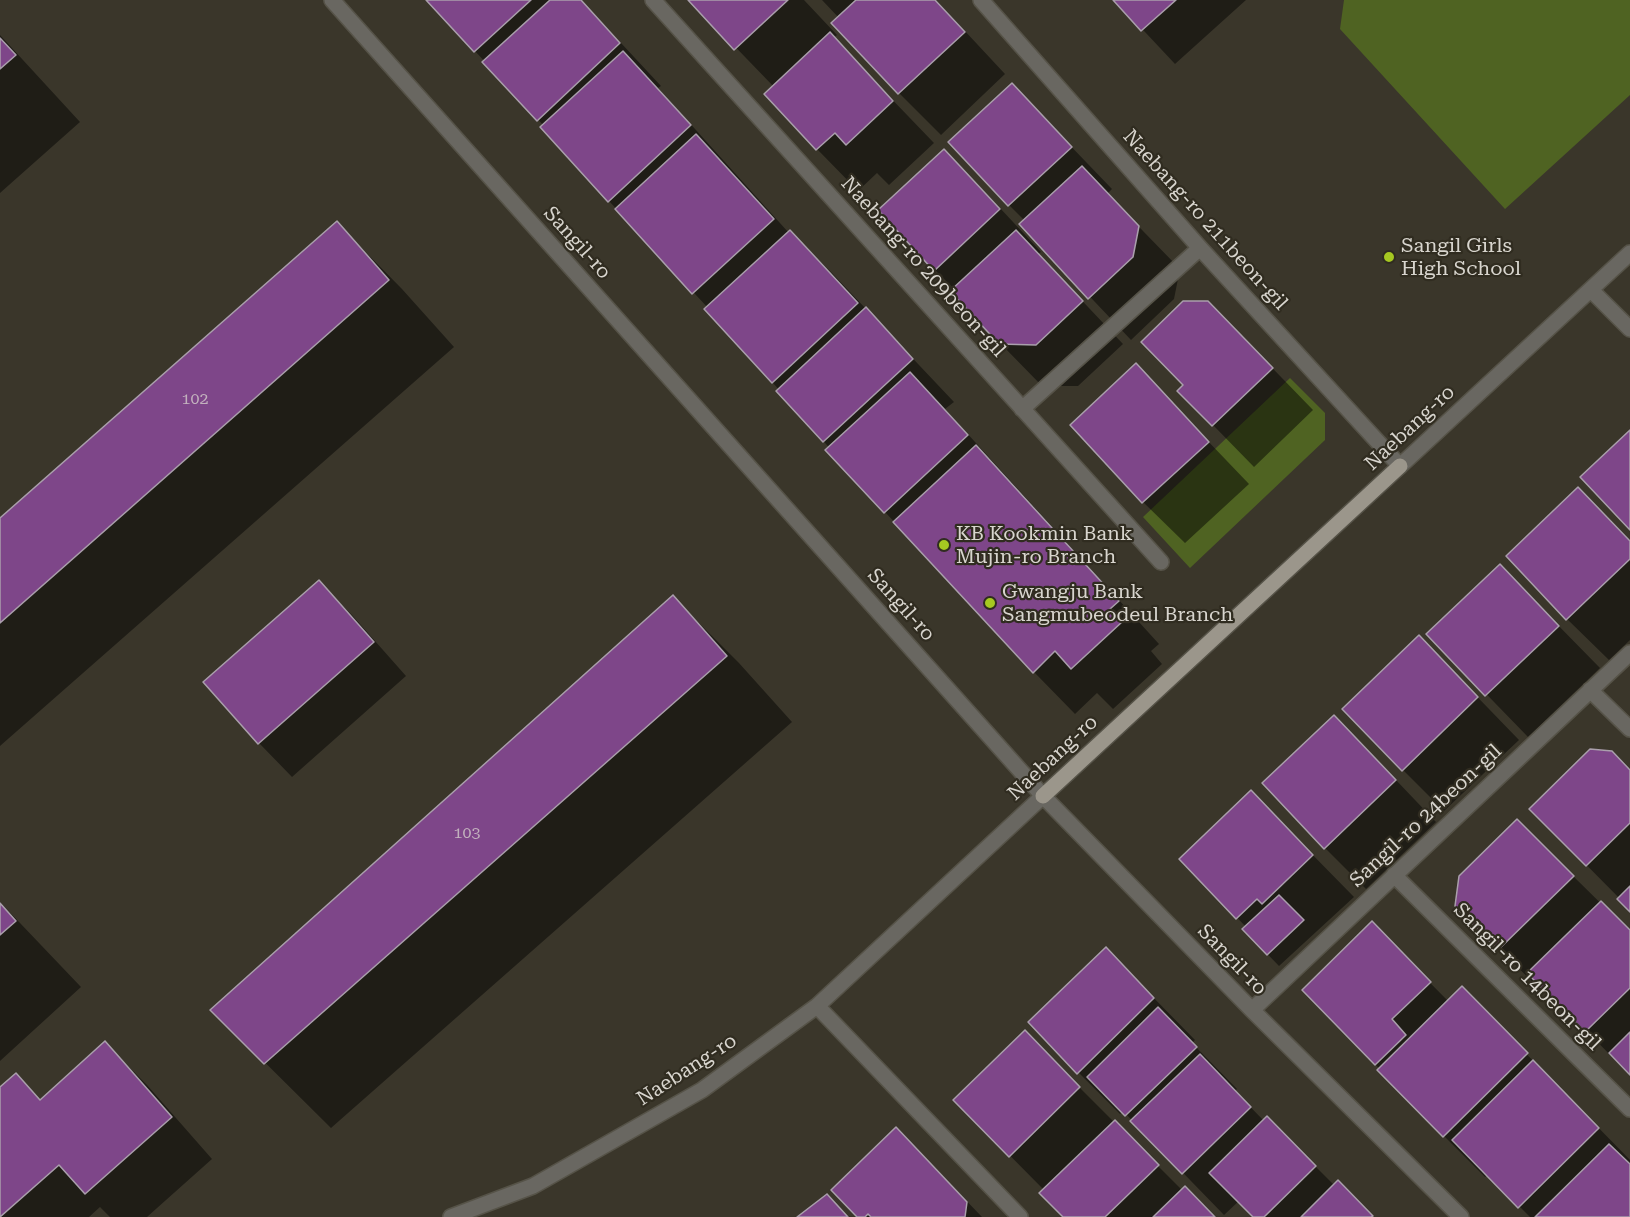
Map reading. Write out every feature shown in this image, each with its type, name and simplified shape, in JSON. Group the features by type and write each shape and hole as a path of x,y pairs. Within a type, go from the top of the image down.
{"main road":[{"name":"Naebang-ro","path":"1042,796 1400,466"}],"street":[{"name":"Sangil-ro","path":"332,0 1042,796 1460,1217"},
{"name":"Naebang-ro 209beon-gil","path":"653,0 1161,562"},
{"name":"Naebang-ro 211beon-gil","path":"981,0 1200,248 1400,466"},
{"path":"1022,409 1200,248"},
{"name":"Naebang-ro","path":"1400,466 1630,253"},
{"path":"1591,290 1630,329"},
{"name":"Sangil-ro 24beon-gil","path":"1252,1010 1630,653"},
{"path":"1590,690 1630,729"},
{"name":"Naebang-ro","path":"452,1217 533,1186 702,1090 817,1006 1042,796"},
{"name":"Sangil-ro 14beon-gil","path":"1394,875 1630,1108"},
{"path":"817,1006 1020,1217"}],"green space":[{"path":"1344,0 1630,0 1630,95 1505,209 1340,29"},
{"path":"1290,378 1325,413 1325,440 1190,568 1143,517"}],"building":[{"path":"426,0 531,0 474,52"},
{"path":"550,0 581,0 620,43 537,121 482,62"},
{"path":"688,0 788,0 734,50"},
{"path":"856,0 935,0 965,32 898,94 831,23"},
{"path":"1113,0 1176,0 1141,31"},
{"path":"830,32 893,101 846,145 835,133 816,150 764,94"},
{"path":"0,38 16,55 0,69"},
{"path":"623,51 691,125 608,202 540,127"},
{"path":"1012,83 1072,147 1008,206 948,142"},
{"path":"696,134 774,219 692,294 615,209"},
{"path":"944,149 1000,209 934,271 878,210"},
{"path":"1082,166 1139,226 1133,257 1088,299 1019,224"},
{"path":"337,221 389,280 0,623 0,518"},
{"path":"790,230 858,303 772,383 704,309"},
{"path":"1016,230 1083,301 1036,345 999,344 950,291"},
{"path":"1183,301 1208,301 1273,368 1212,426 1177,391 1183,385 1141,342"},
{"path":"866,307 913,359 823,442 776,391"},
{"path":"1136,363 1209,442 1142,503 1070,425"},
{"path":"910,372 968,435 884,513 825,450"},
{"path":"1630,430 1630,530 1580,477"},
{"path":"976,445 1119,601 1110,609 1122,622 1071,669 1055,651 1033,673 893,522"},
{"path":"1578,487 1630,541 1630,559 1566,620 1506,556"},
{"path":"1500,564 1559,626 1485,696 1426,634"},
{"path":"319,580 374,642 258,744 203,682"},
{"path":"673,595 727,656 264,1064 210,1010"},
{"path":"1419,635 1478,697 1402,771 1342,709"},
{"path":"1334,715 1396,780 1324,849 1262,783"},
{"path":"1590,749 1612,751 1630,770 1630,823 1586,866 1529,809"},
{"path":"1251,790 1313,855 1262,904 1257,899 1236,919 1179,859"},
{"path":"1517,819 1574,876 1498,950 1455,906 1459,876"},
{"path":"1630,886 1630,912 1617,899"},
{"path":"1279,895 1304,920 1267,955 1242,929"},
{"path":"1601,901 1630,930 1630,988 1585,1032 1527,973"},
{"path":"0,903 16,921 0,935"},
{"path":"1372,921 1431,982 1392,1019 1406,1035 1375,1065 1302,990"},
{"path":"1106,947 1154,998 1077,1074 1028,1022"},
{"path":"1462,986 1528,1053 1443,1137 1377,1070"},
{"path":"1158,1007 1197,1047 1125,1116 1087,1077"},
{"path":"1025,1030 1080,1087 1009,1157 953,1100"},
{"path":"1630,1032 1630,1075 1609,1053"},
{"path":"105,1041 172,1117 85,1194 59,1165 0,1217 0,1087 16,1073 40,1100"},
{"path":"1200,1054 1251,1107 1182,1174 1130,1121"},
{"path":"1533,1060 1599,1128 1518,1208 1452,1140"},
{"path":"1267,1116 1316,1166 1264,1217 1253,1217 1209,1173"},
{"path":"1115,1120 1159,1165 1105,1217 1063,1217 1039,1193"},
{"path":"896,1127 967,1202 965,1217 871,1217 868,1214 865,1217 857,1217 831,1190"},
{"path":"1609,1144 1630,1164 1630,1217 1535,1217"},
{"path":"1338,1180 1373,1216 1301,1217"},
{"path":"1185,1186 1215,1217 1153,1217"},
{"path":"827,1194 848,1217 797,1217"}],"place":[{"name":"Sangil Girls High School","path":"1389,257"},
{"name":"KB Kookmin Bank Mujin-ro Branch","path":"944,545"},
{"name":"Gwangju Bank Sangmubeodeul Branch","path":"990,603"}]}
